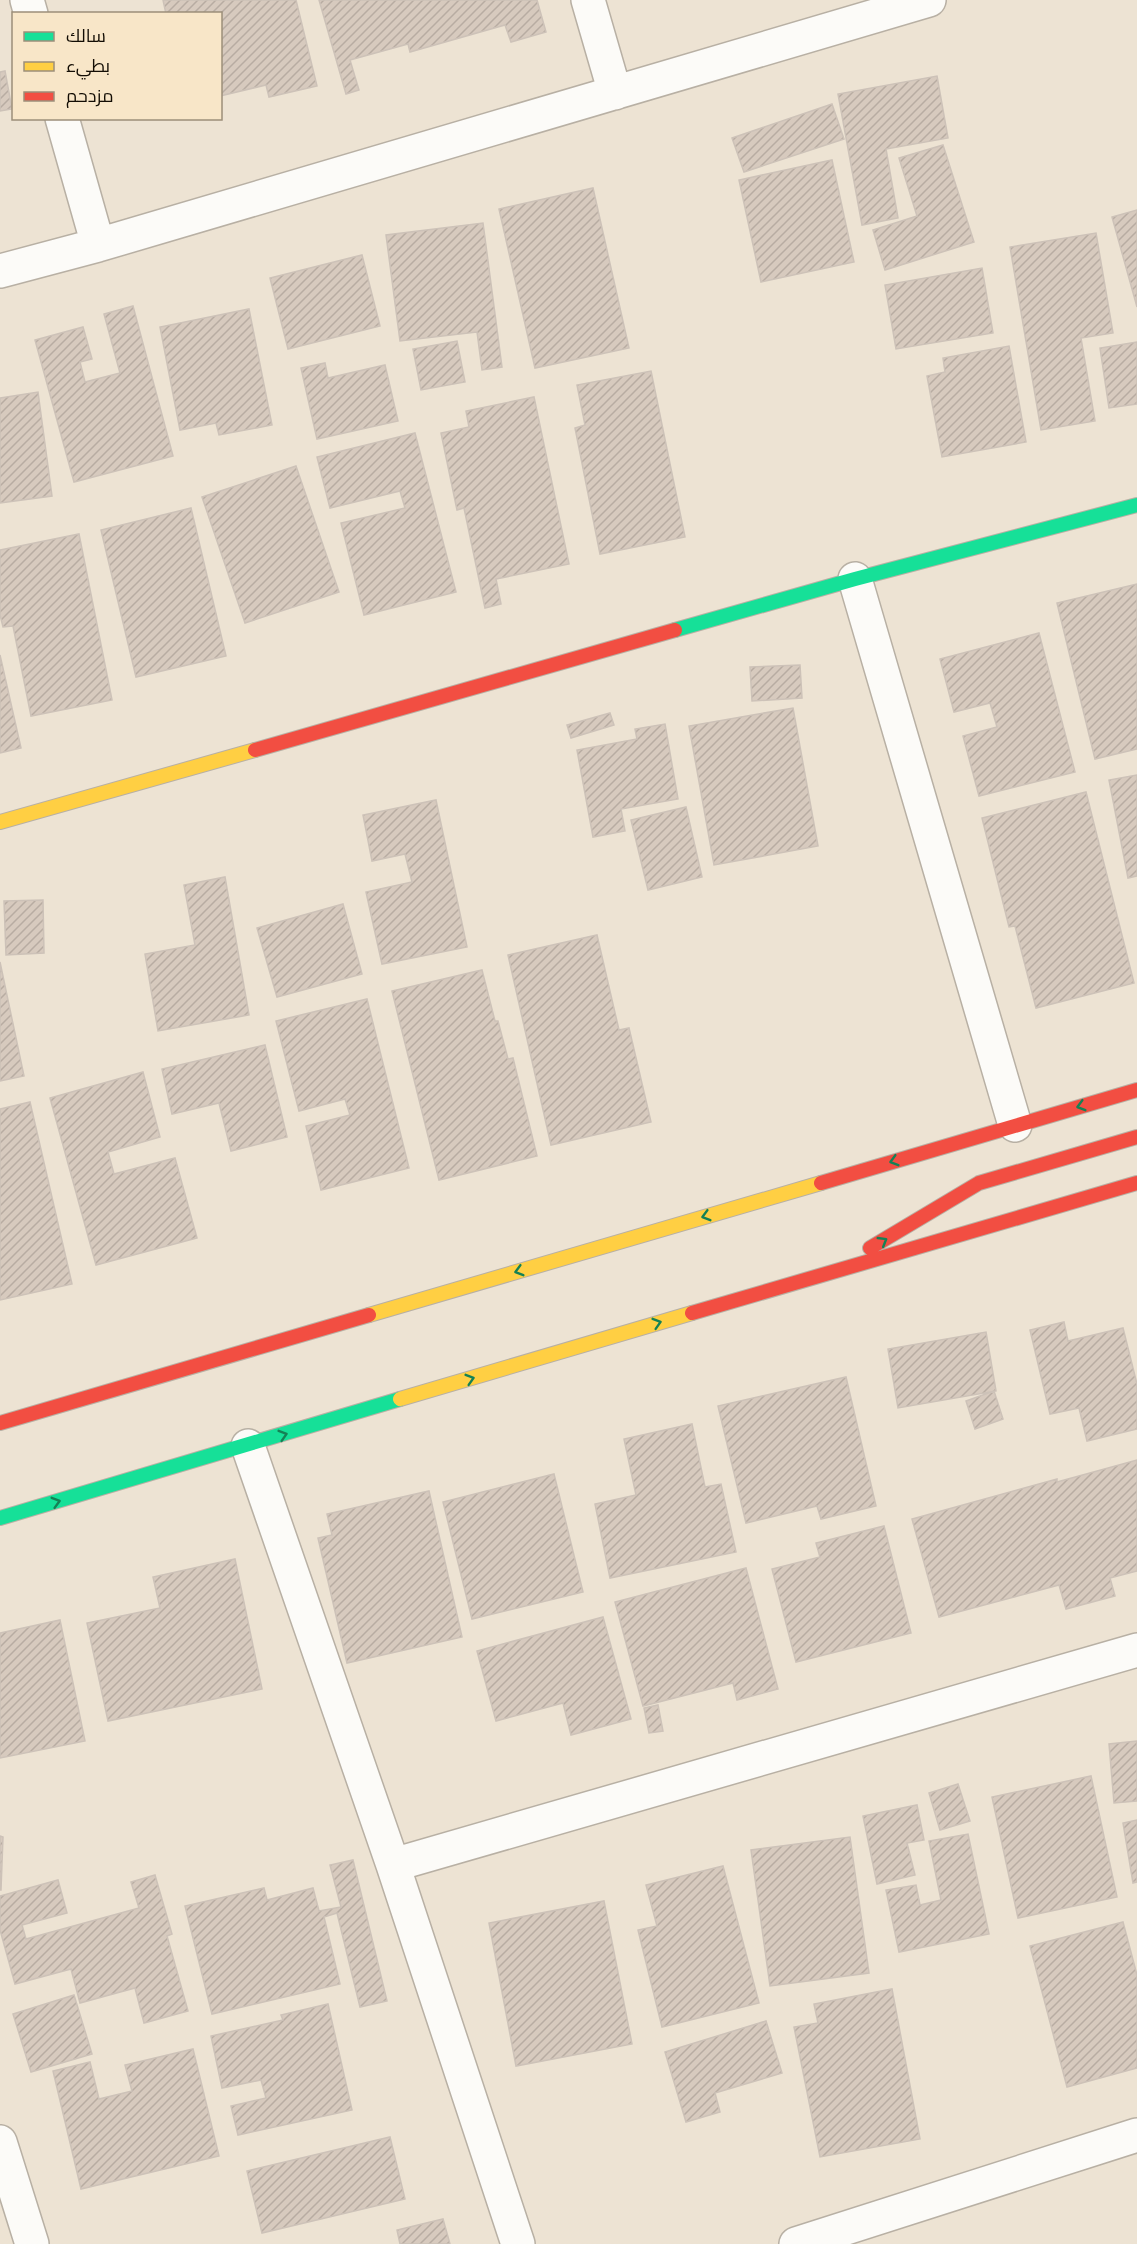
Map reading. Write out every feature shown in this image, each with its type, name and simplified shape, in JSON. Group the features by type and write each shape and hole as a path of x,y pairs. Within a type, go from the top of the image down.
{"street":[{"path":"588,0 615,93"},
{"path":"0,271 99,245 929,0"},
{"path":"63,120 99,245"},
{"path":"0,822 855,579 1137,505"},
{"path":"855,579 1015,1125"},
{"path":"0,1423 1137,1090"},
{"path":"832,1271 979,1183 1137,1137"},
{"path":"0,1518 832,1271 1137,1184"},
{"path":"248,1446 393,1865 518,2244"},
{"path":"393,1865 1137,1650"},
{"path":"796,2244 1137,2135"},
{"path":"0,2142 32,2244"}],"building":[{"path":"163,0 296,0 317,86 269,97 266,85 222,96 222,12 166,12"},
{"path":"319,0 537,0 546,32 511,42 505,25 410,52 408,44 350,60 359,90 346,94"},
{"path":"5,71 12,109 0,111 0,72"},
{"path":"937,76 948,138 886,149 898,218 862,225 838,94"},
{"path":"832,104 844,139 744,172 732,138"},
{"path":"943,145 974,242 885,270 873,230 917,216 899,158"},
{"path":"832,160 854,262 761,282 739,180"},
{"path":"593,188 629,348 535,368 499,209"},
{"path":"1137,210 1137,307 1112,217"},
{"path":"483,223 502,367 482,370 477,332 400,341 386,235"},
{"path":"1096,233 1113,333 1081,338 1095,421 1041,430 1010,247"},
{"path":"362,255 380,326 288,349 270,278"},
{"path":"982,268 993,333 896,349 885,285"},
{"path":"133,306 173,456 74,482 35,340 83,327 92,359 80,362 85,382 120,373 104,314"},
{"path":"249,309 272,425 219,435 216,423 180,430 160,327"},
{"path":"457,341 465,382 421,390 413,349"},
{"path":"1137,342 1137,404 1109,408 1100,348"},
{"path":"1009,346 1026,442 942,457 927,376 945,372 943,358"},
{"path":"325,363 328,378 385,365 398,421 317,439 301,368"},
{"path":"651,371 685,537 600,554 575,428 585,425 577,385"},
{"path":"38,392 52,496 0,503 0,398"},
{"path":"534,397 569,564 496,579 501,604 485,608 464,508 457,510 441,433 469,427 466,411"},
{"path":"415,433 456,592 364,615 341,523 405,508 400,491 330,508 317,457"},
{"path":"296,466 339,592 245,623 202,497"},
{"path":"191,508 226,656 136,677 101,530"},
{"path":"79,534 112,700 31,716 13,626 3,627 0,615 0,550"},
{"path":"1137,584 1137,749 1095,759 1057,603"},
{"path":"1039,633 1075,772 979,796 963,736 997,727 990,703 954,712 940,659"},
{"path":"0,655 21,748 0,753"},
{"path":"800,665 802,698 752,701 750,667"},
{"path":"793,708 818,846 714,865 689,726"},
{"path":"610,713 614,725 571,738 567,725"},
{"path":"665,724 678,799 621,809 625,831 593,837 577,750 637,739 635,729"},
{"path":"1137,775 1137,876 1128,878 1109,780"},
{"path":"1086,792 1134,983 1036,1008 1015,926 1009,927 982,818"},
{"path":"436,800 467,947 382,964 366,892 412,882 405,854 372,861 363,815"},
{"path":"686,807 702,877 648,890 631,820"},
{"path":"225,877 249,1015 158,1031 145,954 195,945 184,885"},
{"path":"43,900 44,953 6,955 4,901"},
{"path":"343,904 362,974 277,997 257,928"},
{"path":"597,935 619,1030 629,1028 651,1122 551,1145 508,955"},
{"path":"0,962 24,1076 0,1081"},
{"path":"482,970 495,1021 498,1021 508,1059 513,1058 537,1156 439,1180 392,991"},
{"path":"367,999 409,1168 321,1190 306,1126 350,1115 345,1099 299,1111 276,1021"},
{"path":"265,1045 287,1137 231,1151 219,1103 172,1114 162,1069"},
{"path":"143,1072 160,1137 108,1152 114,1174 175,1158 197,1238 96,1265 50,1098"},
{"path":"30,1102 72,1284 0,1300 0,1109"},
{"path":"1064,1322 1068,1341 1123,1328 1137,1384 1137,1429 1087,1441 1079,1408 1050,1414 1030,1330"},
{"path":"986,1332 996,1391 898,1408 888,1349"},
{"path":"846,1377 876,1506 821,1519 817,1506 746,1523 718,1406"},
{"path":"994,1391 1003,1419 975,1429 966,1401"},
{"path":"692,1424 705,1487 721,1484 736,1552 610,1578 595,1504 636,1495 624,1439"},
{"path":"1137,1460 1137,1571 1110,1578 1115,1596 1066,1609 1059,1585 939,1617 912,1519 1057,1479 1057,1482"},
{"path":"554,1474 583,1592 472,1619 443,1502"},
{"path":"429,1491 462,1637 347,1663 318,1538 332,1535 327,1514"},
{"path":"884,1526 911,1633 796,1662 772,1569 820,1557 816,1543"},
{"path":"235,1559 262,1689 108,1721 87,1623 160,1608 153,1577"},
{"path":"746,1568 778,1689 737,1700 733,1683 643,1706 615,1602"},
{"path":"603,1617 631,1719 571,1735 563,1703 496,1721 477,1651"},
{"path":"60,1620 85,1741 0,1758 0,1633"},
{"path":"658,1705 663,1731 649,1733 644,1708"},
{"path":"1137,1741 1137,1801 1114,1803 1109,1744"},
{"path":"1091,1776 1117,1897 1018,1918 992,1797"},
{"path":"958,1784 970,1821 940,1830 929,1793"},
{"path":"917,1805 924,1840 907,1843 915,1875 877,1884 863,1816"},
{"path":"1137,1820 1137,1882 1133,1883 1123,1823"},
{"path":"968,1834 989,1934 899,1952 886,1890 916,1885 920,1905 941,1900 929,1841"},
{"path":"0,1836 3,1837 1,1890 0,1890"},
{"path":"850,1837 869,1973 770,1986 751,1850"},
{"path":"353,1860 387,2001 360,2007 337,1913 324,1917 340,1984 212,2014 185,1906 264,1888 267,1900 313,1888 319,1911 341,1907 330,1865"},
{"path":"723,1866 759,2003 662,2027 638,1930 657,1926 646,1885"},
{"path":"155,1875 172,1934 167,1936 188,2011 144,2023 135,1988 80,2003 71,1969 15,1984 0,1930 0,1896 58,1880 67,1913 22,1925 26,1939 139,1908 131,1882"},
{"path":"604,1901 632,2044 516,2066 489,1923"},
{"path":"1123,1922 1137,1975 1137,2068 1067,2087 1030,1946"},
{"path":"892,1989 920,2139 820,2157 794,2027 818,2023 814,2004"},
{"path":"74,1995 92,2054 31,2072 13,2014"},
{"path":"328,2004 352,2110 238,2135 231,2106 266,2098 261,2080 222,2088 211,2036 283,2020 281,2015"},
{"path":"766,2021 782,2073 715,2093 720,2112 686,2122 665,2052"},
{"path":"193,2049 219,2156 81,2189 53,2071 90,2062 99,2099 132,2091 125,2065"},
{"path":"390,2137 405,2199 262,2233 247,2171"},
{"path":"443,2219 450,2244 400,2244 397,2230"}],"traffic: fast":[{"path":"675,630 855,579 1137,505"},
{"path":"0,1518 400,1399"}],"traffic: slow":[{"path":"0,822 255,750"},
{"path":"369,1315 821,1183"},
{"path":"400,1399 692,1313"}],"traffic: jam":[{"path":"255,750 675,630"},
{"path":"821,1183 1137,1090"},
{"path":"870,1248 979,1183 1137,1137"},
{"path":"692,1313 1137,1183"},
{"path":"0,1423 369,1315"}]}
